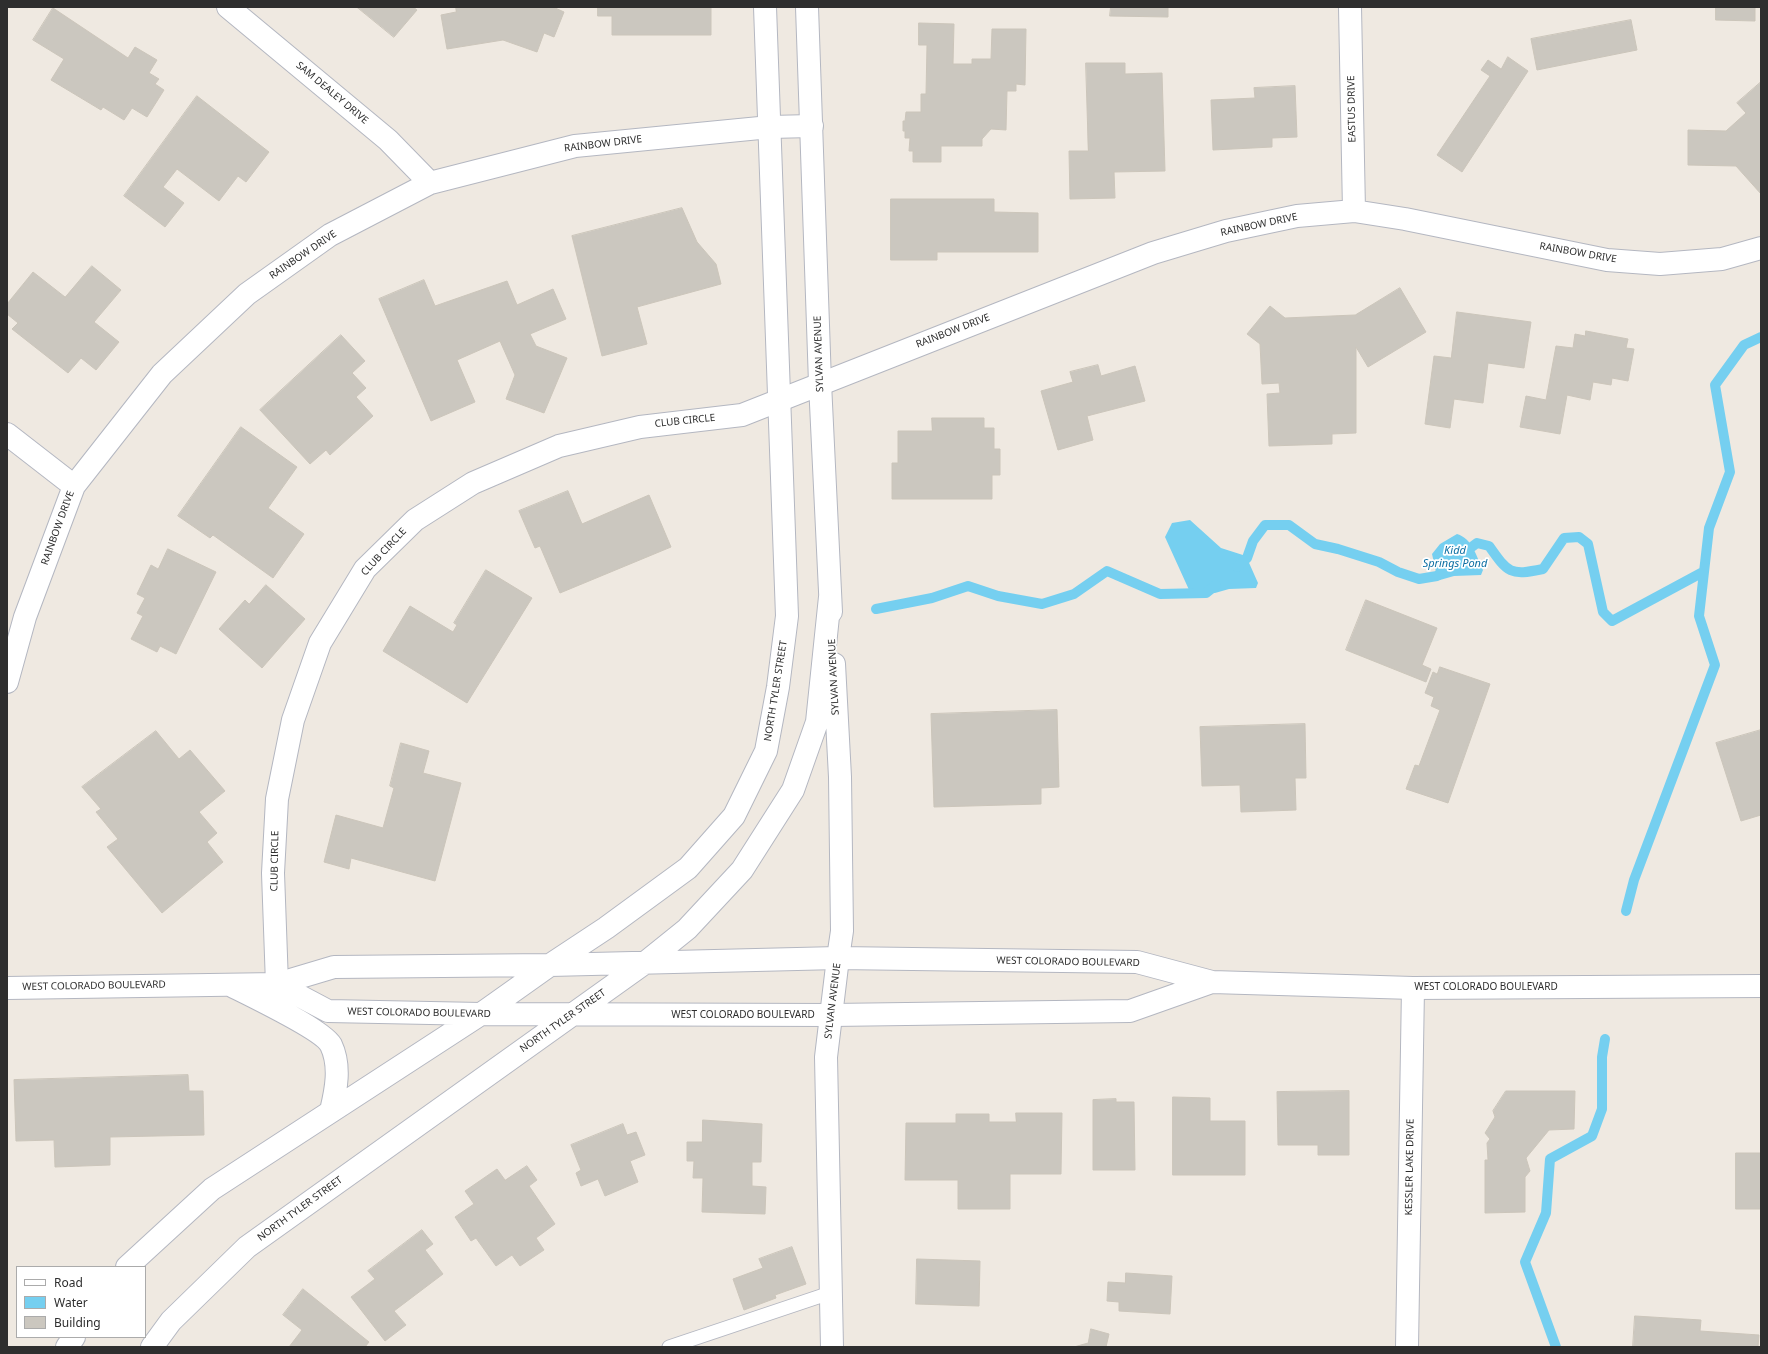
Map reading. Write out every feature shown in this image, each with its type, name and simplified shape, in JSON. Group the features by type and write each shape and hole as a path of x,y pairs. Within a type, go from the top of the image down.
{"street":[{"name":"SAM DEALEY DRIVE","path":"228,7 388,140 430,183"},
{"path":"765,7 780,400"},
{"name":"SYLVAN AVENUE","path":"807,7 820,383 840,777 842,931 826,1058 832,1347"},
{"name":"EASTUS DRIVE","path":"1350,7 1354,212"},
{"name":"RAINBOW DRIVE","path":"7,682 25,617 74,486 162,374 246,294 330,235 430,183 575,146 770,127 812,126"},
{"name":"RAINBOW DRIVE","path":"780,400 1153,253 1226,231 1297,216 1354,212 1405,219 1607,260 1660,264 1722,259 1761,248"},
{"name":"NORTH TYLER STREET","path":"128,1266 212,1189 481,1014 550,965 606,928 688,868 734,816 766,751 778,687 787,616 780,400"},
{"name":"CLUB CIRCLE","path":"276,984 273,873 277,799 293,720 320,643 365,569 415,520 466,487 559,446 640,426 742,415 780,400"},
{"path":"7,434 74,486"},
{"name":"NORTH TYLER STREET","path":"152,1347 171,1321 247,1247 646,962 686,929 742,870 793,790 817,722 830,597"},
{"name":"WEST COLORADO BOULEVARD","path":"7,988 276,984 334,967 550,965 838,958 1137,962 1212,982 1413,988 1761,986"},
{"name":"WEST COLORADO BOULEVARD","path":"276,984 328,1011 481,1014 832,1015 1130,1011 1212,982"},
{"path":"229,984 274,1007 311,1029 330,1044 337,1062 336,1091 331,1111"},
{"name":"KESSLER LAKE DRIVE","path":"1407,1347 1413,988"},
{"path":"67,1347 73,1338"}],"lane":[{"path":"669,1347 830,1293"}],"water":[{"path":"1190,520 1221,548 1246,556 1258,583 1256,588 1229,589 1215,593 1190,592 1165,537 1172,523"},
{"name":"Kidd Springs Pond","path":"1457,534 1462,536 1470,544 1483,570 1481,575 1454,576 1440,580 1437,576 1432,554 1440,544"}],"building":[{"path":"357,7 413,7 417,10 394,37"},
{"path":"456,7 553,7 564,12 554,37 544,33 537,52 503,40 447,49 441,15 456,12"},
{"path":"598,7 711,7 711,35 612,35 612,16 598,16"},
{"path":"1111,7 1168,7 1168,17 1110,16"},
{"path":"1716,7 1755,7 1755,21 1716,20"},
{"path":"53,8 128,58 135,47 157,60 149,73 159,79 155,84 164,90 147,117 132,108 124,120 103,107 101,110 51,80 64,59 33,40"},
{"path":"1631,20 1637,50 1537,70 1531,39"},
{"path":"919,23 954,24 953,64 972,64 972,59 991,59 992,29 1026,29 1025,85 1016,84 1016,91 1007,91 1006,130 991,129 982,139 982,146 941,146 941,162 913,162 913,151 909,151 910,138 905,138 905,131 903,131 903,121 905,121 906,112 921,112 921,94 926,94 927,45 919,45"},
{"path":"1508,57 1528,71 1462,172 1437,155 1490,76 1481,70 1488,60 1501,69"},
{"path":"1086,63 1125,63 1125,74 1162,73 1165,171 1114,172 1115,198 1070,199 1069,151 1088,151"},
{"path":"1761,82 1761,194 1736,166 1688,165 1688,130 1726,131 1746,113 1737,103"},
{"path":"1295,86 1297,137 1272,138 1272,147 1213,150 1211,100 1255,98 1254,88"},
{"path":"197,96 269,152 246,182 238,176 219,201 177,169 163,187 184,203 165,227 124,196"},
{"path":"891,199 994,199 994,212 1038,213 1038,252 937,252 937,260 891,260"},
{"path":"682,208 697,242 716,264 721,284 637,307 647,344 602,356 572,236"},
{"path":"92,266 121,290 94,322 119,342 96,370 81,358 68,373 12,329 18,323 7,314 7,304 33,272 65,297"},
{"path":"424,280 435,306 507,281 517,305 553,289 566,319 530,334 536,346 567,358 544,413 506,399 515,375 500,341 457,360 475,402 431,421 379,299"},
{"path":"1400,288 1426,332 1368,367 1356,347 1356,433 1332,434 1332,444 1269,446 1267,394 1280,393 1279,383 1262,384 1260,344 1247,334 1270,306 1285,318 1355,315"},
{"path":"1457,312 1531,322 1524,368 1488,363 1483,403 1454,399 1450,428 1425,424 1434,356 1451,358"},
{"path":"1586,331 1628,339 1626,348 1634,349 1628,381 1612,378 1611,385 1593,382 1590,400 1567,395 1560,434 1520,427 1526,396 1546,400 1556,346 1573,348 1575,334 1585,336"},
{"path":"341,335 365,361 352,373 366,388 356,397 373,416 330,455 326,450 310,464 260,410"},
{"path":"1098,365 1101,376 1135,366 1145,401 1087,416 1093,440 1058,450 1041,391 1073,382 1070,372"},
{"path":"932,418 984,418 984,428 994,428 994,449 1000,449 1000,475 992,475 992,499 892,499 892,463 898,463 898,431 932,431"},
{"path":"241,427 297,467 268,508 304,534 273,578 213,535 210,538 178,516"},
{"path":"568,491 582,524 649,495 671,547 560,593 540,546 535,548 519,511"},
{"path":"168,549 216,572 176,654 160,646 157,652 131,639 143,616 137,613 145,598 137,594 151,565 158,569"},
{"path":"486,570 532,598 467,703 383,651 410,606 453,632 457,625 454,623"},
{"path":"266,585 305,619 262,668 219,629 245,600 249,604"},
{"path":"1366,600 1437,628 1422,665 1431,669 1426,682 1346,650"},
{"path":"1440,667 1490,684 1448,803 1406,789 1415,765 1419,766 1440,710 1431,706 1434,697 1425,693 1433,672 1437,674"},
{"path":"1057,710 1059,787 1041,788 1041,804 934,807 931,714"},
{"path":"1305,724 1306,778 1295,778 1296,810 1241,812 1240,785 1202,786 1200,727"},
{"path":"1761,730 1761,815 1741,821 1716,743"},
{"path":"156,731 179,759 190,750 225,791 199,812 217,833 207,842 223,862 162,913 107,847 118,839 96,812 101,809 82,787"},
{"path":"401,743 429,751 423,773 461,783 435,881 351,858 349,869 324,862 336,815 383,828 394,788 390,786"},
{"path":"188,1075 189,1091 203,1091 204,1135 110,1137 110,1165 55,1167 54,1140 16,1141 14,1080"},
{"path":"1349,1091 1349,1155 1318,1155 1318,1145 1278,1145 1277,1092"},
{"path":"1506,1091 1575,1091 1574,1129 1549,1130 1526,1158 1530,1171 1525,1177 1525,1212 1485,1213 1485,1160 1488,1160 1487,1143 1490,1139 1485,1133 1495,1117 1493,1111"},
{"path":"1173,1097 1210,1098 1210,1121 1245,1121 1245,1175 1173,1175"},
{"path":"1116,1099 1116,1102 1134,1102 1135,1170 1093,1170 1093,1100"},
{"path":"1016,1113 1062,1113 1061,1174 1010,1174 1010,1209 958,1209 958,1180 905,1180 906,1123 956,1123 956,1114 989,1114 989,1122 1016,1122"},
{"path":"703,1120 762,1124 761,1162 752,1162 752,1186 766,1187 765,1214 702,1212 703,1178 693,1178 694,1161 687,1161 687,1142 702,1142"},
{"path":"623,1124 627,1135 636,1132 645,1155 630,1161 638,1182 605,1196 598,1179 581,1186 576,1173 581,1170 571,1145"},
{"path":"1736,1153 1761,1153 1761,1209 1736,1209"},
{"path":"527,1166 537,1180 529,1186 555,1224 536,1238 544,1250 520,1266 512,1255 496,1266 476,1238 471,1241 455,1217 474,1204 465,1191 497,1169 505,1180"},
{"path":"422,1230 433,1244 425,1250 443,1274 394,1311 406,1325 385,1341 351,1297 375,1279 368,1271"},
{"path":"792,1247 806,1284 775,1295 776,1298 744,1310 733,1279 763,1268 759,1259"},
{"path":"917,1259 980,1261 979,1306 916,1304"},
{"path":"1126,1273 1172,1276 1170,1314 1119,1311 1119,1302 1107,1301 1108,1282 1125,1283"},
{"path":"303,1289 369,1342 365,1347 289,1347 302,1330 283,1315"},
{"path":"1635,1316 1701,1320 1700,1331 1759,1335 1758,1347 1633,1347"},
{"path":"1091,1329 1109,1334 1106,1347 1074,1347 1088,1343"}],"waterway":[{"path":"1626,911 1634,880 1715,665 1699,616 1709,528 1730,472 1715,385 1744,345 1761,337"},
{"path":"1237,567 1247,558 1253,541 1265,525 1289,525 1315,544 1338,549 1379,562 1398,572 1419,579 1437,576 1446,568"},
{"path":"1461,555 1477,543 1489,546 1501,562 1511,570 1516,572 1532,571 1543,569 1564,538 1579,537 1588,544 1603,612 1612,621 1703,572"},
{"path":"876,609 932,598 968,586 998,596 1042,604 1074,594 1107,571 1160,594 1206,593 1216,585"},
{"path":"1556,1347 1525,1262 1546,1213 1550,1159 1592,1136 1602,1109 1602,1057 1605,1039"}]}
